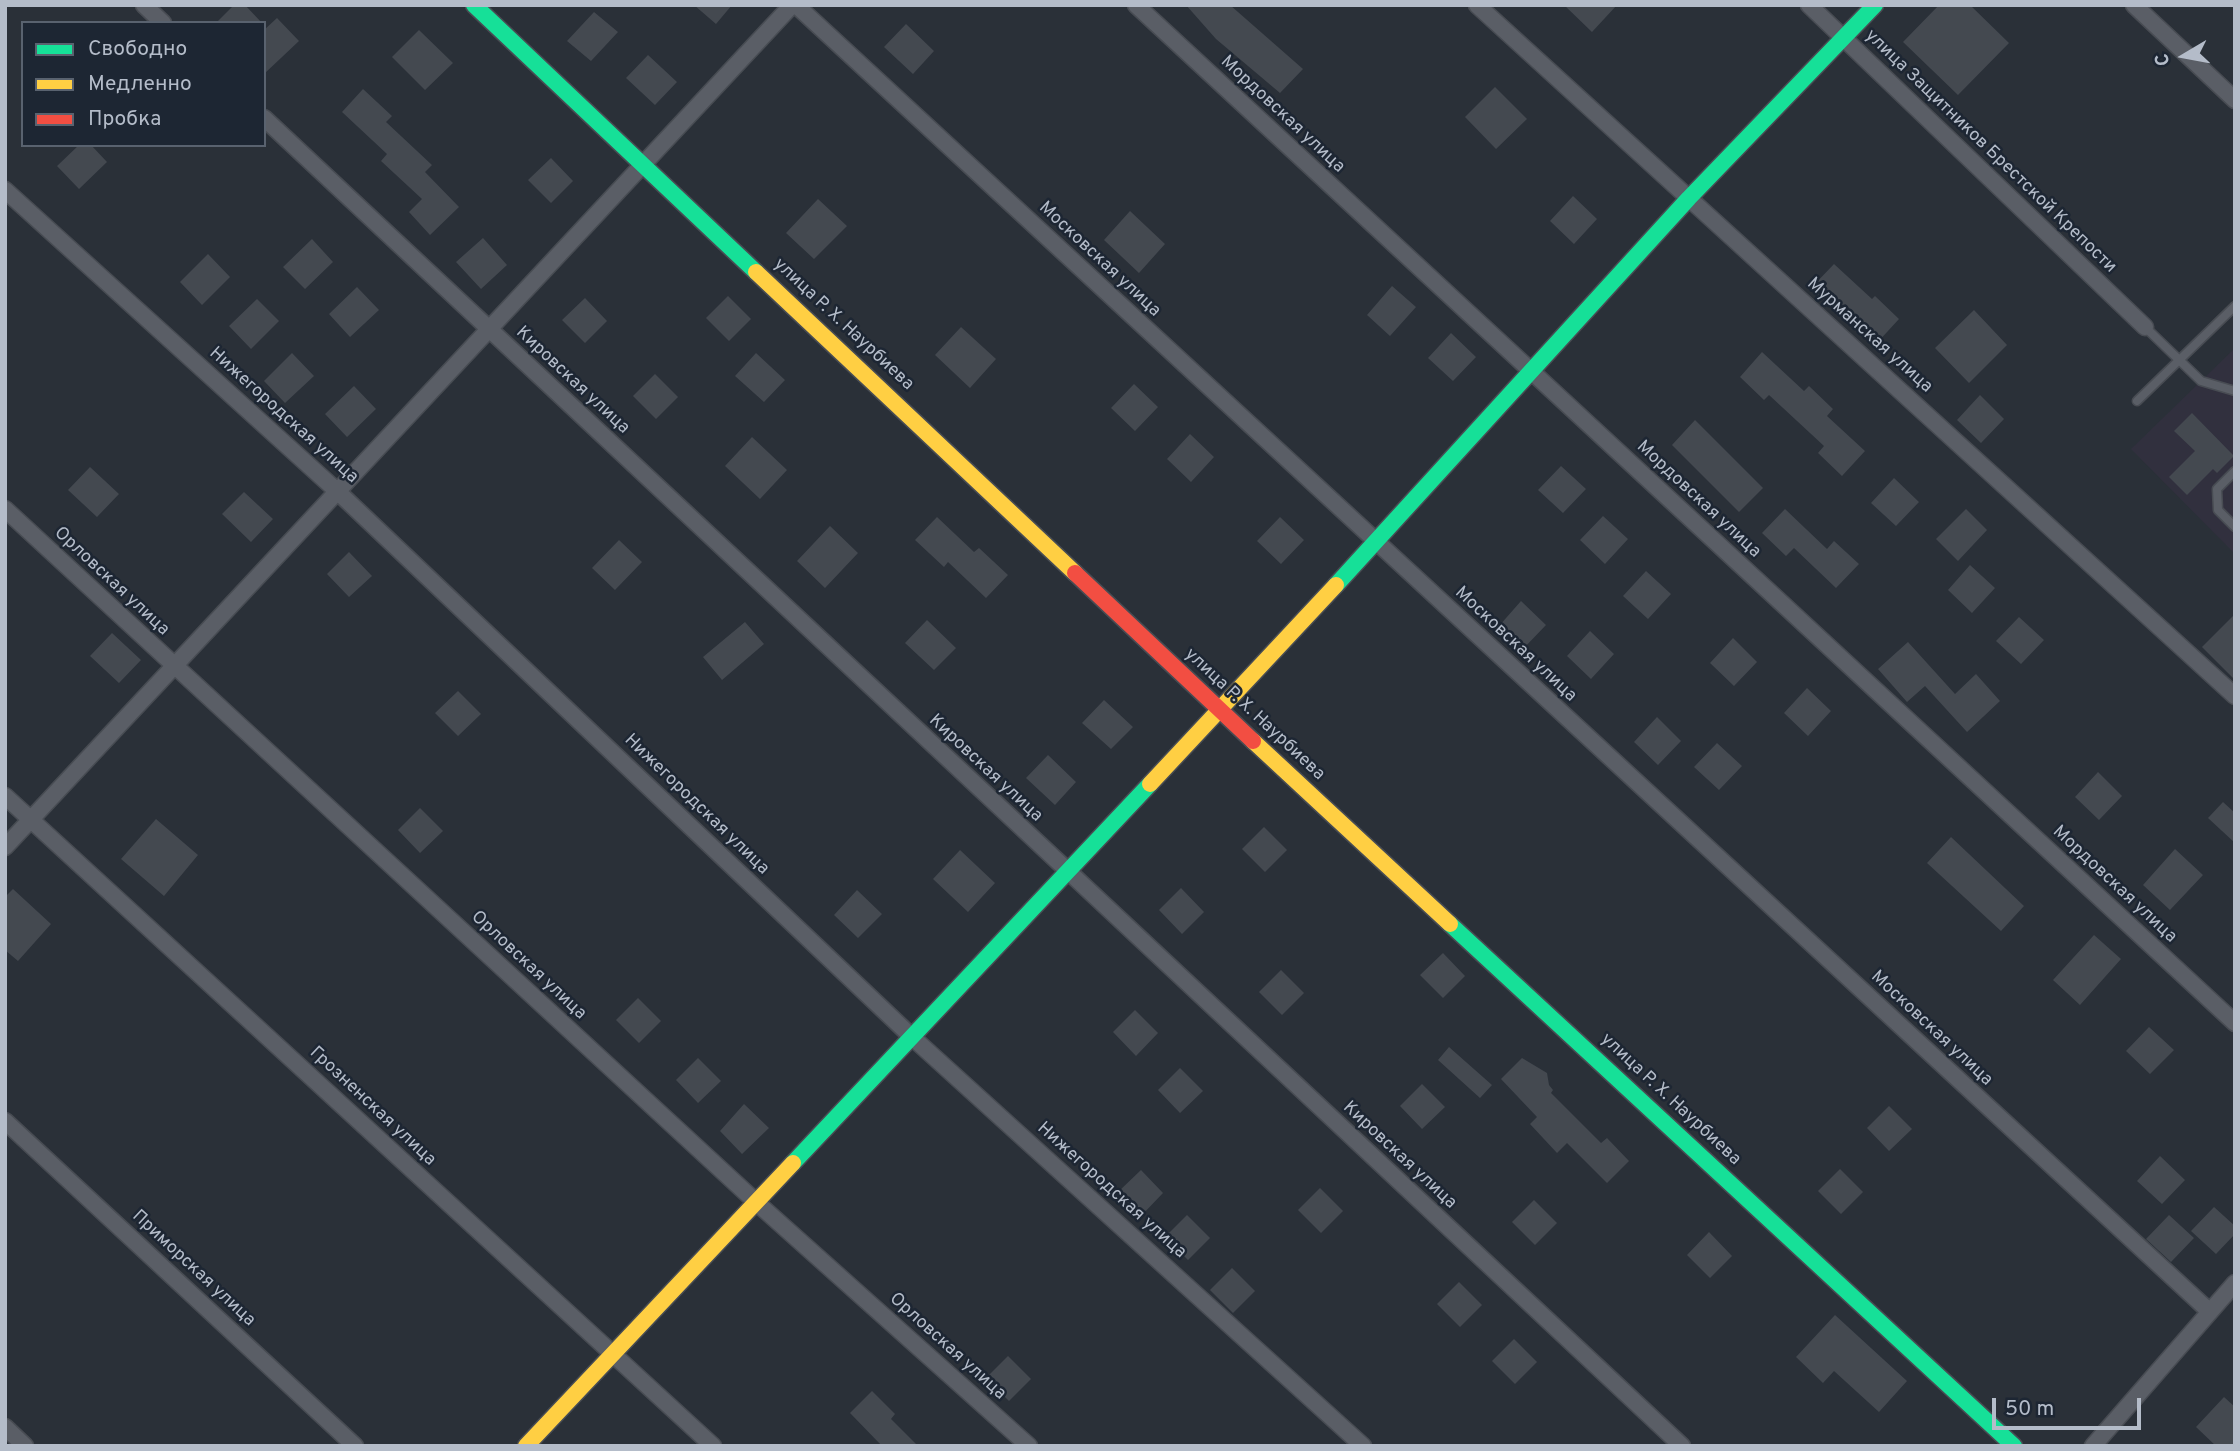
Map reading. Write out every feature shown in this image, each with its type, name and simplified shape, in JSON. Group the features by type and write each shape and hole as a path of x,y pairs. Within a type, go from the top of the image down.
{"street":[{"path":"144,5 161,21"},
{"name":"улица Р. Х. Наурбиева","path":"474,5 1220,709 2014,1446"},
{"path":"5,847 794,5"},
{"name":"Московская улица","path":"794,5 2209,1311"},
{"name":"Мордовская улица","path":"1136,5 2235,1023"},
{"name":"Мурманская улица","path":"1477,5 2235,696"},
{"name":"улица Защитников Брестской Крепости","path":"1809,5 2145,327"},
{"path":"526,1446 1375,543 1689,198 1875,5"},
{"path":"2134,5 2235,100"},
{"name":"Кировская улица","path":"266,120 1682,1446"},
{"name":"Нижегородская улица","path":"5,190 337,491 912,1037 1363,1446"},
{"name":"Орловская улица","path":"5,509 173,667 756,1202 1029,1446"},
{"name":"Грозненская улица","path":"5,796 713,1446"},
{"name":"Приморская улица","path":"5,1121 355,1446"},
{"path":"2093,1446 2209,1311 2231,1294"},
{"path":"5,1427 25,1446"}],"lane":[{"path":"2137,401 2235,306"},
{"path":"2145,327 2201,381 2235,391"},
{"path":"2235,471 2217,489 2218,510 2235,527"}],"shaded area":[{"path":"2235,348 2235,554 2131,449"}],"building":[{"path":"234,5 245,5 260,21 218,21"},
{"path":"694,5 732,5 716,24"},
{"path":"1186,5 1230,5 1303,69 1280,93 1216,39"},
{"path":"1564,5 1617,5 1592,32"},
{"path":"1939,5 1970,5 2009,43 1958,95 1903,42"},
{"path":"594,12 618,32 591,61 567,41"},
{"path":"277,18 299,41 266,72 266,28"},
{"path":"906,24 934,51 913,74 884,47"},
{"path":"419,30 453,63 425,90 392,57"},
{"path":"648,55 677,82 655,105 626,78"},
{"path":"1495,87 1527,119 1496,149 1465,117"},
{"path":"363,89 392,116 386,122 432,165 425,172 459,207 430,235 409,212 422,199 381,161 387,154 342,112"},
{"path":"77,147 93,147 107,162 79,189 57,166"},
{"path":"551,158 573,181 551,203 528,180"},
{"path":"1573,196 1597,219 1574,244 1550,221"},
{"path":"818,199 847,226 814,259 786,233"},
{"path":"1130,211 1165,244 1139,273 1104,240"},
{"path":"483,238 507,265 481,289 456,262"},
{"path":"312,239 333,262 305,289 283,267"},
{"path":"208,254 230,277 202,305 180,282"},
{"path":"1834,264 1872,299 1875,296 1899,319 1876,344 1838,308 1835,311 1811,288"},
{"path":"1392,286 1416,307 1390,336 1367,315"},
{"path":"357,287 379,310 350,337 329,314"},
{"path":"728,296 751,319 729,341 706,318"},
{"path":"585,298 607,321 585,343 562,320"},
{"path":"257,299 279,321 251,349 229,326"},
{"path":"1974,310 2007,345 1969,383 1935,348"},
{"path":"961,327 996,359 970,388 935,355"},
{"path":"1451,333 1476,357 1453,381 1428,358"},
{"path":"1762,352 1804,391 1809,386 1833,409 1827,416 1865,451 1842,476 1818,453 1824,446 1769,395 1764,400 1740,377"},
{"path":"292,353 314,376 285,403 264,381"},
{"path":"756,353 785,380 764,402 735,376"},
{"path":"655,374 678,397 656,419 633,396"},
{"path":"1134,384 1158,407 1135,431 1111,408"},
{"path":"354,386 376,409 347,437 325,414"},
{"path":"1980,395 2004,419 1981,443 1957,420"},
{"path":"2192,413 2234,456 2217,473 2213,469 2187,495 2169,477 2195,451 2174,431"},
{"path":"1695,420 1763,488 1739,512 1672,445"},
{"path":"1190,434 1214,457 1191,482 1167,459"},
{"path":"752,437 787,470 760,499 725,466"},
{"path":"1561,466 1586,489 1563,513 1538,490"},
{"path":"90,467 119,494 97,517 68,490"},
{"path":"1894,478 1919,502 1896,526 1871,503"},
{"path":"244,492 273,519 251,542 222,514"},
{"path":"1785,509 1827,549 1834,541 1859,564 1836,588 1794,548 1786,556 1762,533"},
{"path":"1966,509 1987,530 1958,561 1936,539"},
{"path":"1603,516 1628,539 1605,564 1580,540"},
{"path":"937,517 974,552 979,548 1008,575 986,598 948,562 944,567 915,540"},
{"path":"1280,517 1304,540 1281,564 1257,541"},
{"path":"830,526 858,553 825,588 797,561"},
{"path":"619,540 642,562 615,590 592,568"},
{"path":"349,552 372,576 349,597 327,574"},
{"path":"1970,565 1995,588 1972,613 1948,590"},
{"path":"1646,571 1671,594 1648,619 1623,596"},
{"path":"1521,601 1546,625 1523,649 1499,626"},
{"path":"2235,614 2235,680 2202,647"},
{"path":"2019,617 2044,640 2021,664 1996,641"},
{"path":"927,620 956,648 934,670 905,643"},
{"path":"745,622 764,644 722,680 703,657"},
{"path":"1590,631 1614,654 1591,679 1567,656"},
{"path":"112,633 141,660 119,683 90,656"},
{"path":"1733,638 1757,662 1734,686 1710,663"},
{"path":"1908,642 1955,694 1976,674 2000,701 1967,732 1925,686 1907,702 1878,669"},
{"path":"1807,688 1831,711 1808,736 1784,713"},
{"path":"458,691 481,714 458,736 435,713"},
{"path":"1104,700 1133,727 1111,749 1082,723"},
{"path":"1657,717 1681,741 1658,765 1634,742"},
{"path":"1717,743 1742,766 1719,790 1694,767"},
{"path":"1048,755 1076,782 1055,805 1026,778"},
{"path":"2098,772 2122,796 2099,820 2075,797"},
{"path":"2223,802 2235,813 2235,843 2208,818"},
{"path":"420,808 443,831 420,853 398,830"},
{"path":"156,819 198,855 164,896 121,859"},
{"path":"1264,827 1287,850 1265,872 1242,849"},
{"path":"1951,837 2024,906 2001,931 1927,863"},
{"path":"2175,849 2203,875 2170,910 2143,885"},
{"path":"960,850 995,883 968,912 933,879"},
{"path":"1181,888 1204,912 1182,934 1159,910"},
{"path":"13,889 51,924 18,961 5,950 5,897"},
{"path":"857,890 882,914 858,938 834,915"},
{"path":"2094,935 2121,959 2080,1005 2053,980"},
{"path":"1443,953 1465,976 1443,998 1420,975"},
{"path":"1281,970 1304,993 1282,1015 1259,992"},
{"path":"638,998 661,1021 639,1043 616,1020"},
{"path":"1135,1010 1158,1033 1136,1056 1113,1032"},
{"path":"2149,1027 2174,1050 2150,1074 2126,1051"},
{"path":"1449,1047 1492,1085 1480,1098 1438,1060"},
{"path":"698,1058 721,1081 698,1103 676,1080"},
{"path":"1522,1058 1547,1073 1549,1085 1553,1090 1551,1093 1601,1143 1607,1138 1629,1161 1607,1183 1567,1143 1557,1153 1530,1124 1537,1117 1501,1079"},
{"path":"1180,1068 1203,1091 1180,1113 1158,1090"},
{"path":"1422,1084 1445,1107 1422,1129 1400,1106"},
{"path":"744,1104 769,1128 742,1154 720,1131"},
{"path":"1889,1106 1912,1129 1889,1151 1867,1128"},
{"path":"2160,1156 2185,1180 2162,1204 2137,1181"},
{"path":"1840,1169 1863,1192 1841,1214 1818,1191"},
{"path":"1141,1170 1163,1193 1141,1216 1118,1192"},
{"path":"1320,1188 1343,1211 1321,1233 1298,1210"},
{"path":"1534,1200 1557,1223 1535,1245 1512,1222"},
{"path":"2214,1207 2235,1226 2235,1234 2216,1254 2191,1231"},
{"path":"1187,1215 1210,1238 1188,1260 1165,1237"},
{"path":"2169,1215 2194,1238 2171,1262 2146,1239"},
{"path":"1709,1232 1732,1256 1710,1278 1687,1255"},
{"path":"1232,1268 1255,1291 1233,1313 1210,1290"},
{"path":"1459,1282 1482,1305 1460,1327 1437,1304"},
{"path":"1835,1315 1907,1381 1879,1412 1834,1371 1823,1383 1796,1357"},
{"path":"1514,1339 1537,1362 1515,1384 1492,1361"},
{"path":"1008,1356 1031,1379 1009,1401 986,1378"},
{"path":"872,1391 895,1414 891,1419 918,1446 882,1446 850,1413"},
{"path":"2224,1397 2235,1407 2235,1446 2216,1446 2196,1427"}],"traffic: fast":[{"path":"474,5 756,272"},
{"path":"1336,585 1689,198 1875,5"},
{"path":"793,1163 1150,784"},
{"path":"1450,924 2014,1446"}],"traffic: slow":[{"path":"756,272 1075,573"},
{"path":"1150,784 1336,585"},
{"path":"1253,741 1450,924"},
{"path":"526,1446 793,1163"}],"traffic: jam":[{"path":"1075,573 1253,741"}]}
